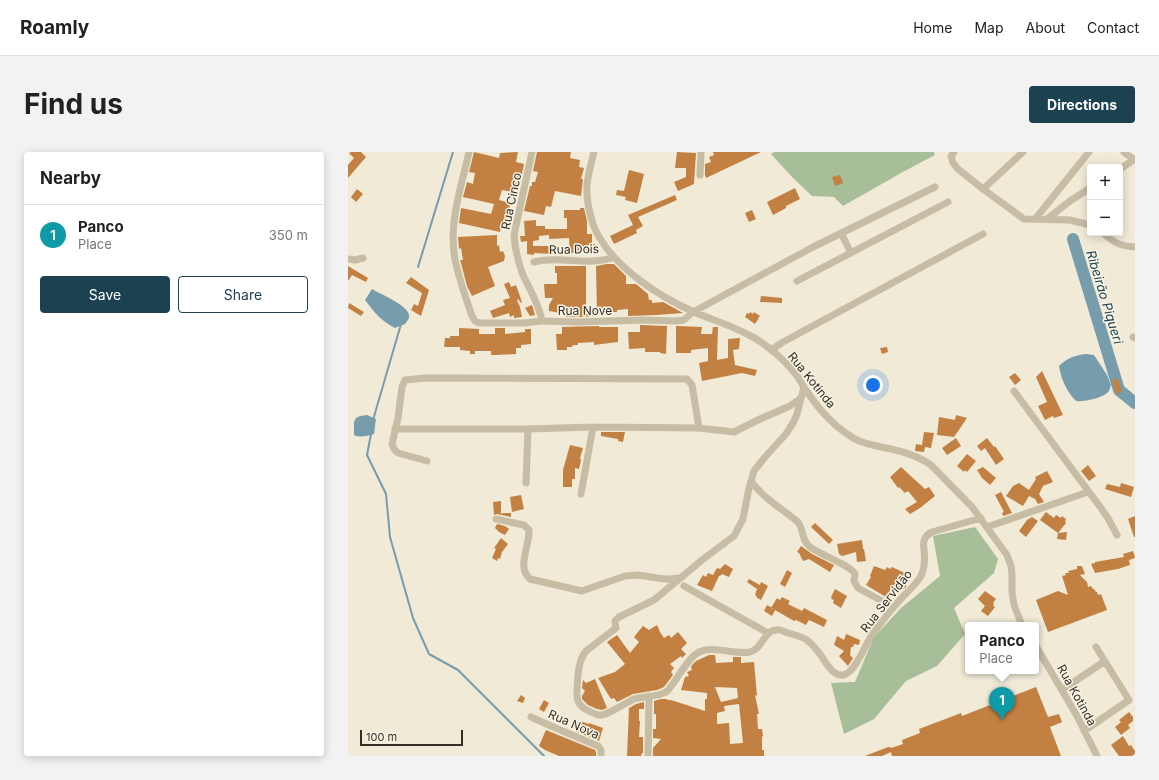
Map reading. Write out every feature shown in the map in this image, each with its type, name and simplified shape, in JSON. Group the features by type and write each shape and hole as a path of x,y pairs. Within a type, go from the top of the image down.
{"street":[{"name":"Rua Nove","path":"469,152 454,218 453,247 455,263 472,316 475,321 479,323 684,320 693,312 841,233 935,187"},
{"name":"Rua Cinco","path":"532,152 514,235 518,261 538,305 542,321"},
{"name":"Rua Kotinda","path":"594,152 587,184 589,209 598,236 614,257 629,272 649,288 693,312 745,332 772,350 798,377 816,404 826,415 841,430 856,440 906,453 931,465 960,493 981,518 1007,555 1012,574 1014,605 1021,622"},
{"path":"700,175 701,152"},
{"path":"954,152 951,156 952,163 958,169 1024,219 1036,218 1070,220 1087,224"},
{"path":"983,189 1023,152"},
{"path":"1036,218 1089,152"},
{"path":"1123,167 1135,160 1124,152"},
{"path":"1047,219 1070,200 1087,190"},
{"path":"797,281 948,202"},
{"path":"841,233 851,253"},
{"path":"772,350 783,342 983,234"},
{"path":"1106,236 1112,241 1123,246 1135,247"},
{"name":"Rua Dois","path":"534,262 551,260 598,261 614,257"},
{"path":"348,259 355,260 364,258"},
{"path":"427,461 398,452 394,449 392,444 402,387 405,380 426,378 687,379 692,385 699,428"},
{"path":"684,586 768,633 760,646 751,652 740,653 711,650 700,652 686,665 667,691 632,700 608,714 598,715 580,706 576,698 580,664 582,655 586,650 616,628 616,619 654,600 682,576 734,536 743,519 752,476 758,465 783,438 793,423 804,387"},
{"path":"1014,390 1109,520 1117,535"},
{"path":"395,429 528,429 592,426 699,428 734,432 790,406 801,398"},
{"path":"581,494 592,426"},
{"path":"526,483 528,429"},
{"path":"751,480 756,488 768,499 798,522 804,542 824,555 851,568 854,571 854,581 858,588 882,601"},
{"path":"987,527 1088,492"},
{"name":"Rua Servidão","path":"768,633 778,630 804,638 814,646 832,671 836,674 847,674 857,662 873,633 898,602 918,581 925,564 924,541 926,536 932,532 981,518"},
{"path":"496,519 524,526 529,530 524,566 525,572 530,579 582,591 625,576 671,579 682,576"},
{"path":"1084,731 1129,700 1096,647"},
{"name":"Rua Kotinda","path":"1039,651 1077,716 1097,756"},
{"path":"1062,690 1104,661"},
{"path":"648,756 649,696"},
{"name":"Rua Nova","path":"531,717 598,746 601,750 601,756"}],"green space":[{"path":"774,152 934,152 935,155 843,206 834,197 812,196 771,154"},
{"path":"975,527 998,559 994,573 954,608 965,634 937,666 906,681 874,719 844,734 831,683 855,682 874,637 901,608 940,576 933,536"}],"water":[{"path":"372,289 404,307 409,316 405,324 395,328 378,316 365,300"},
{"path":"1086,354 1094,355 1107,375 1111,385 1109,391 1103,396 1089,400 1076,401 1065,385 1059,366 1071,357"},
{"path":"367,415 376,419 374,434 361,437 354,435 354,422 356,418"}],"building":[{"path":"348,152 361,152 366,157 348,178 348,165 354,158"},
{"path":"474,152 499,158 500,153 518,152 516,162 524,164 519,188 513,187 512,192 502,190 499,200 510,203 509,213 513,214 510,227 501,225 500,232 459,223 461,208 491,214 494,204 463,197 467,182 473,184 475,173 469,172"},
{"path":"537,152 571,152 570,158 580,160 579,167 584,168 581,179 583,179 581,196 555,191 551,207 546,206 544,215 524,211 530,186 532,186 532,182 535,182 538,172 533,171"},
{"path":"677,152 696,153 694,184 678,191 674,182 686,177 686,168 675,168"},
{"path":"713,152 761,152 706,178 705,164 711,162 709,157 714,155"},
{"path":"629,170 644,174 637,203 625,200 626,197 616,195 617,190 624,191"},
{"path":"840,175 843,183 835,186 832,177"},
{"path":"795,188 800,199 773,215 767,202"},
{"path":"357,189 363,194 356,202 351,197"},
{"path":"675,195 677,200 638,217 643,226 636,230 637,233 614,244 610,236 633,225 628,215"},
{"path":"580,208 584,208 587,221 587,234 592,234 592,244 595,244 595,253 570,253 569,238 549,239 549,235 539,236 539,240 533,241 533,246 554,246 554,254 527,254 527,241 521,242 520,236 525,236 524,221 536,220 536,226 545,226 545,229 567,229 567,218 564,218 564,210 580,210"},
{"path":"752,210 756,219 749,222 745,213"},
{"path":"497,235 497,246 499,245 500,252 503,251 505,256 504,261 488,267 495,286 472,296 467,286 460,260 463,260 461,248 459,249 458,237"},
{"path":"614,264 626,276 626,284 636,284 648,294 649,300 652,300 652,303 663,302 683,313 628,316 628,309 617,310 617,312 602,312 602,314 597,314 597,316 566,317 566,314 549,311 549,305 553,298 545,298 544,284 557,284 557,273 555,273 555,266 586,266 586,311 597,311 596,266"},
{"path":"348,266 368,278 366,282 352,275 348,281"},
{"path":"411,277 429,290 421,316 411,310 414,304 418,306 422,293 406,283"},
{"path":"509,282 511,287 516,285 522,302 521,303 518,299 517,300 522,317 514,318 514,315 510,317 509,313 493,318 490,311 505,305 503,300 510,298 504,284"},
{"path":"761,296 782,298 782,303 760,302"},
{"path":"349,303 364,312 361,316 348,308"},
{"path":"532,305 535,315 530,316 525,308"},
{"path":"750,312 753,314 754,312 760,316 755,324 745,317 747,313 749,314"},
{"path":"640,325 667,326 666,354 660,352 645,352 645,348 629,349 628,332 640,332"},
{"path":"676,326 702,327 701,334 712,334 713,327 718,327 717,360 728,358 728,339 740,338 739,349 733,350 735,365 757,370 755,376 742,373 702,381 699,363 708,361 708,348 691,350 691,353 676,353"},
{"path":"562,327 618,327 618,342 594,345 594,342 578,343 578,345 567,347 567,350 557,350 556,334 562,334"},
{"path":"459,328 479,329 479,334 495,334 495,328 505,328 505,334 525,332 525,329 531,329 531,344 521,345 521,348 516,348 516,354 496,355 491,355 491,351 475,351 475,354 470,354 470,351 460,350 460,347 444,347 445,338 450,338 450,336 459,336"},
{"path":"887,347 888,352 882,354 880,348"},
{"path":"1042,371 1063,415 1054,418 1053,416 1045,420 1038,406 1047,402 1036,377"},
{"path":"1015,373 1021,380 1015,385 1009,377"},
{"path":"1118,379 1122,392 1116,394 1112,380"},
{"path":"956,415 967,418 954,437 937,435 939,417 955,420"},
{"path":"601,432 625,432 623,442 618,441 618,439 601,436"},
{"path":"924,432 934,433 931,448 925,447 924,452 915,451 916,444 922,445"},
{"path":"956,438 961,446 947,455 942,448"},
{"path":"987,438 1004,459 996,465 985,448 981,451 977,446"},
{"path":"570,445 583,448 580,458 581,460 579,469 575,468 575,479 572,479 572,487 563,487 563,470"},
{"path":"967,454 976,461 967,472 965,470 964,472 957,466"},
{"path":"1088,465 1096,476 1089,481 1081,471"},
{"path":"901,467 925,489 929,487 935,496 910,514 905,509 917,502 908,491 905,493 899,487 898,488 890,477"},
{"path":"983,467 996,478 990,485 982,478 977,470"},
{"path":"1047,471 1053,482 1043,486 1039,494 1044,502 1038,504 1035,499 1029,496 1023,506 1006,496 1013,486 1019,483 1029,490 1036,479 1035,477"},
{"path":"1121,483 1134,487 1131,497 1105,489 1107,484 1120,487"},
{"path":"1001,492 1012,513 1003,516 1002,513 1004,512 995,495"},
{"path":"521,495 524,509 512,512 510,497"},
{"path":"501,501 501,515 494,515 493,502"},
{"path":"1046,512 1054,518 1056,515 1061,518 1062,516 1066,519 1066,523 1058,533 1040,520"},
{"path":"502,513 511,513 511,517 501,515"},
{"path":"1135,516 1135,537 1134,537 1128,519"},
{"path":"1032,517 1038,521 1026,537 1019,531 1027,520"},
{"path":"815,523 833,540 829,544 811,527"},
{"path":"497,524 505,526 509,529 505,535 495,528"},
{"path":"1067,532 1066,540 1057,539 1058,533"},
{"path":"501,538 508,544 502,552 500,559 498,558 497,561 492,558 496,549 494,548"},
{"path":"862,540 866,561 857,562 856,552 842,556 839,554 837,544"},
{"path":"801,546 812,554 834,565 830,572 809,559 803,561 797,552"},
{"path":"1133,551 1135,558 1129,560 1130,565 1118,569 1095,573 1091,564 1124,557 1123,554"},
{"path":"725,564 733,569 729,577 722,574 719,576 712,591 697,585 703,575 706,577 708,573 713,575 717,568 720,569"},
{"path":"874,566 885,570 887,567 890,569 892,567 907,574 903,584 906,585 906,587 902,590 893,585 886,597 866,585 871,577 870,576"},
{"path":"1077,566 1082,566 1085,574 1080,575 1087,582 1088,587 1091,586 1098,595 1101,594 1107,610 1048,632 1036,600 1058,591 1068,595 1062,576 1066,575 1065,573 1069,573 1068,571 1077,569"},
{"path":"787,570 792,573 785,587 780,584"},
{"path":"749,579 760,585 761,582 768,586 761,600 755,595 757,589 747,582"},
{"path":"835,589 847,596 841,608 833,603 834,600 831,599"},
{"path":"985,591 996,599 993,603 993,606 995,607 988,616 981,611 985,606 978,599"},
{"path":"782,597 790,601 788,604 802,611 804,608 827,620 824,627 809,620 806,625 796,620 794,621 775,610 772,616 764,611 767,605 771,607 777,598 780,600"},
{"path":"657,625 664,638 669,635 671,638 678,632 687,643 681,649 686,654 682,658 681,656 670,664 674,668 671,672 673,675 664,687 657,690 633,694 617,702 614,698 611,699 598,678 615,672 625,664 607,642 617,635 630,653 639,642 634,637 643,626 649,630"},
{"path":"846,634 860,640 859,645 854,644 853,647 851,647 850,655 853,658 848,666 839,656 844,651 834,645 837,636 844,640"},
{"path":"709,655 715,655 716,663 733,662 733,657 741,657 741,663 754,662 757,696 755,695 759,714 757,714 758,729 762,729 762,750 764,750 764,756 653,756 653,748 661,739 653,738 653,729 656,729 654,701 667,699 705,711 705,699 707,699 707,693 681,690 685,677 689,676 687,672 692,670 691,667 696,661","holes":["715,687 737,688 738,698 721,702","739,704 743,743 730,744 729,723 717,724 717,713 725,711 724,706"]},
{"path":"595,679 607,708 602,710 588,705 582,699 585,691 582,688 583,680 586,683"},
{"path":"1036,687 1048,717 1059,714 1062,722 1050,727 1061,756 892,756 891,752 882,756 865,756 888,747 891,748 903,744 902,740 920,733 919,729 961,713 962,716"},
{"path":"521,695 525,698 523,703 517,701"},
{"path":"544,700 549,703 544,712 539,709"},
{"path":"644,702 644,709 639,709 639,737 643,737 643,753 641,756 627,756 629,708"},
{"path":"1129,712 1133,717 1133,721 1128,725 1130,728 1121,735 1115,727 1121,722 1119,720"},
{"path":"580,721 603,728 599,741 575,731 578,722"},
{"path":"546,730 595,750 596,756 559,756 545,750 539,746"},
{"path":"1123,736 1129,746 1131,745 1135,751 1135,754 1132,756 1119,756 1111,745"}],"waterway":[{"path":"418,267 453,152"},
{"name":"Ribeirão Piqueri","path":"1073,239 1119,390 1135,403"},
{"path":"373,420 401,324"},
{"path":"371,434 367,455 386,494 390,537 413,618 429,654 458,670 544,756"}],"place":[{"name":"Panco","path":"1002,720"}]}
